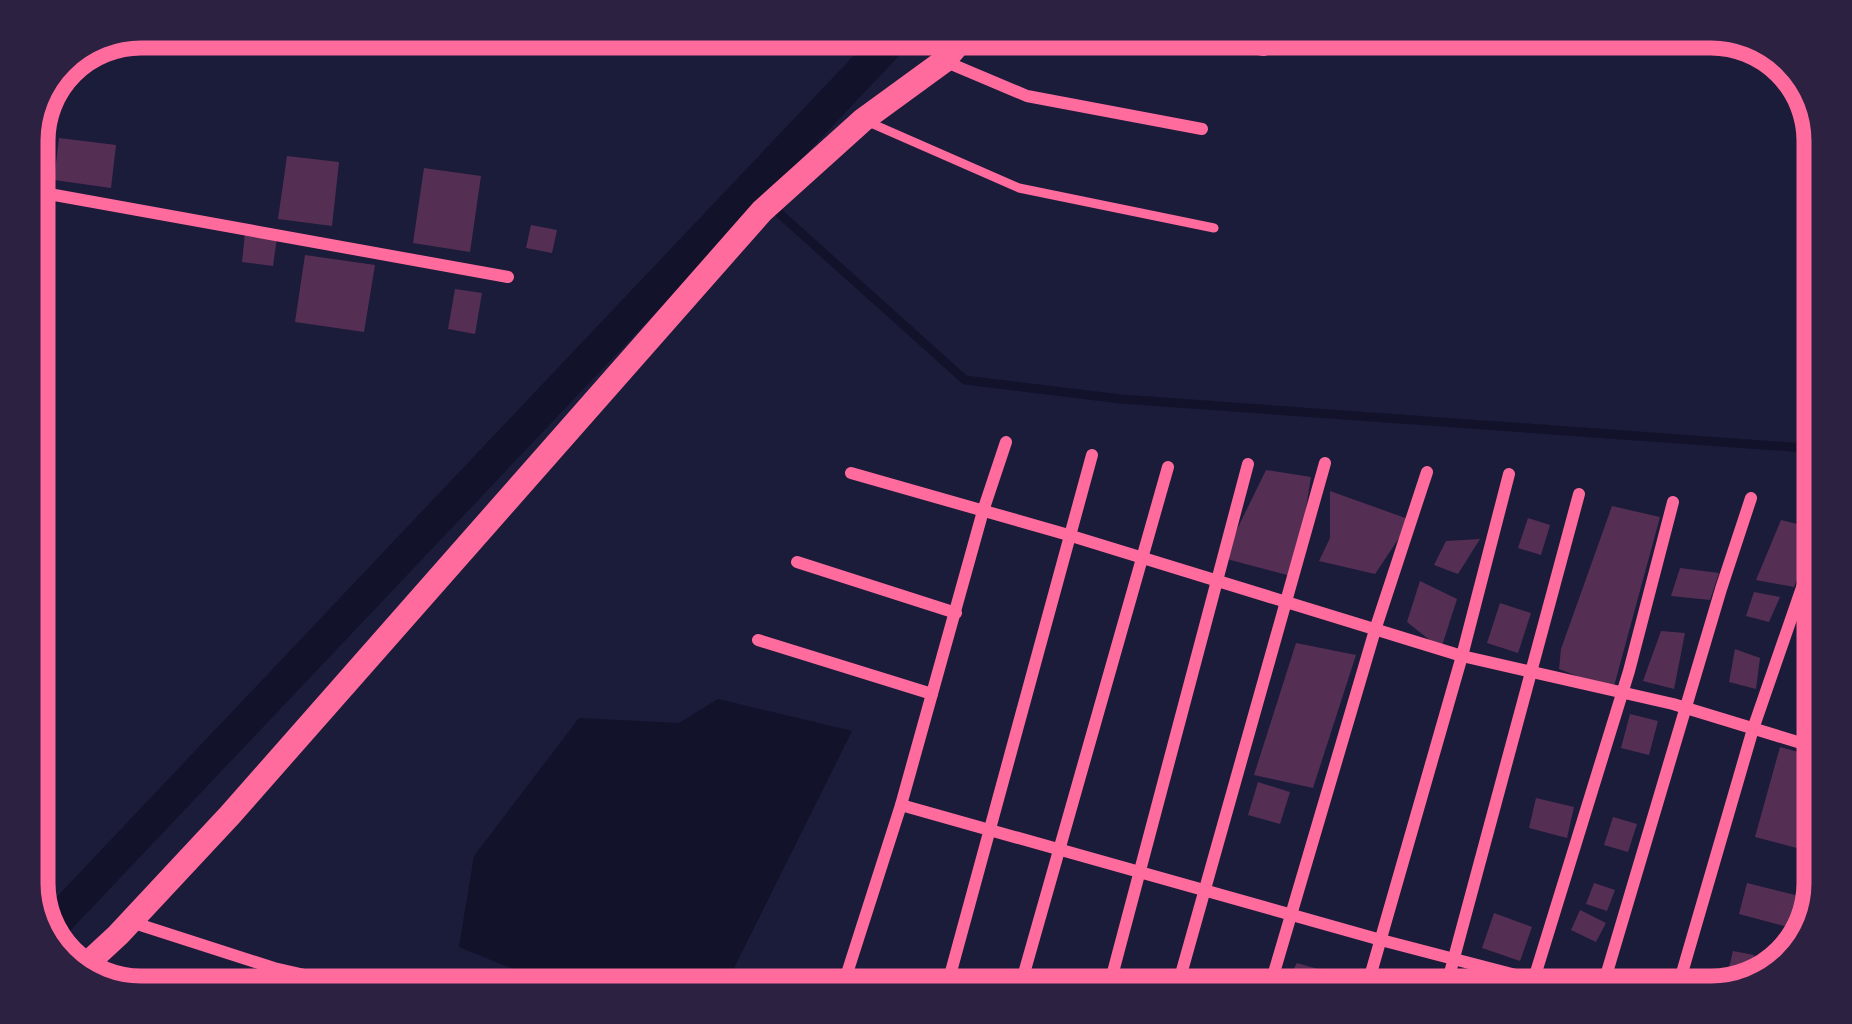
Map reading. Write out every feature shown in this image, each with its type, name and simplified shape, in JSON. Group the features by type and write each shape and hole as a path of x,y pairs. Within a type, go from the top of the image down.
{"main road":[{"path":"92,961 230,815 761,211 863,120 944,62 955,48"}],"street":[{"path":"1255,48 1264,50"},
{"path":"944,62 1027,96 1202,129"},
{"path":"48,194 508,277"},
{"path":"846,976 1006,442"},
{"path":"950,976 1092,455"},
{"path":"1181,976 1325,463"},
{"path":"1113,976 1248,464"},
{"path":"1022,976 1168,467"},
{"path":"1274,976 1375,630 1427,472"},
{"path":"851,473 1462,656 1622,692 1804,744"},
{"path":"1370,976 1509,474"},
{"path":"1449,976 1579,494"},
{"path":"1604,976 1751,498"},
{"path":"1535,976 1622,692 1673,502"},
{"path":"797,562 956,613"},
{"path":"1681,976 1753,729 1804,582"},
{"path":"758,640 932,694"},
{"path":"901,805 1381,940 1531,976"},
{"path":"130,922 307,976"},
{"path":"272,976 274,968"}],"lane":[{"path":"863,120 1019,188 1214,227"}],"shaded area":[{"path":"718,699 852,731 730,976 530,976 459,947 474,856 579,718 679,723"}],"building":[{"path":"59,138 116,145 111,188 54,180"},
{"path":"287,156 339,162 332,226 278,219"},
{"path":"424,168 481,176 470,252 413,243"},
{"path":"531,225 557,230 552,253 526,248"},
{"path":"245,233 277,237 273,266 242,262"},
{"path":"305,255 375,265 364,332 295,322"},
{"path":"455,289 482,293 475,334 448,329"},
{"path":"1266,470 1311,477 1295,577 1223,558"},
{"path":"1330,491 1411,520 1375,574 1319,561 1330,538"},
{"path":"1612,506 1660,517 1613,690 1559,669 1561,649"},
{"path":"1528,518 1550,525 1541,555 1518,548"},
{"path":"1781,520 1804,526 1804,562 1794,587 1756,580"},
{"path":"1480,539 1458,574 1434,565 1446,541"},
{"path":"1680,568 1719,573 1710,600 1671,596"},
{"path":"1420,581 1457,599 1441,649 1407,622"},
{"path":"1754,592 1780,597 1769,622 1746,616"},
{"path":"1500,603 1531,613 1518,653 1487,643"},
{"path":"1661,631 1685,633 1674,689 1643,681"},
{"path":"1296,643 1356,655 1313,788 1254,775"},
{"path":"1735,649 1760,658 1756,689 1729,682"},
{"path":"1630,714 1658,721 1649,755 1621,748"},
{"path":"1780,747 1804,754 1804,850 1755,837"},
{"path":"1258,782 1290,792 1280,824 1248,815"},
{"path":"1536,798 1574,807 1567,838 1529,828"},
{"path":"1613,817 1637,824 1628,852 1604,845"},
{"path":"1594,883 1615,890 1607,911 1586,904"},
{"path":"1747,883 1802,897 1788,927 1739,914"},
{"path":"1580,910 1606,923 1596,942 1571,930"},
{"path":"1494,913 1532,927 1520,961 1482,948"},
{"path":"1733,951 1754,955 1751,967 1727,974"},
{"path":"1297,963 1343,976 1290,976"}],"waterway":[{"path":"57,921 883,49"},
{"path":"751,188 965,380 1121,399 1804,448"}]}
